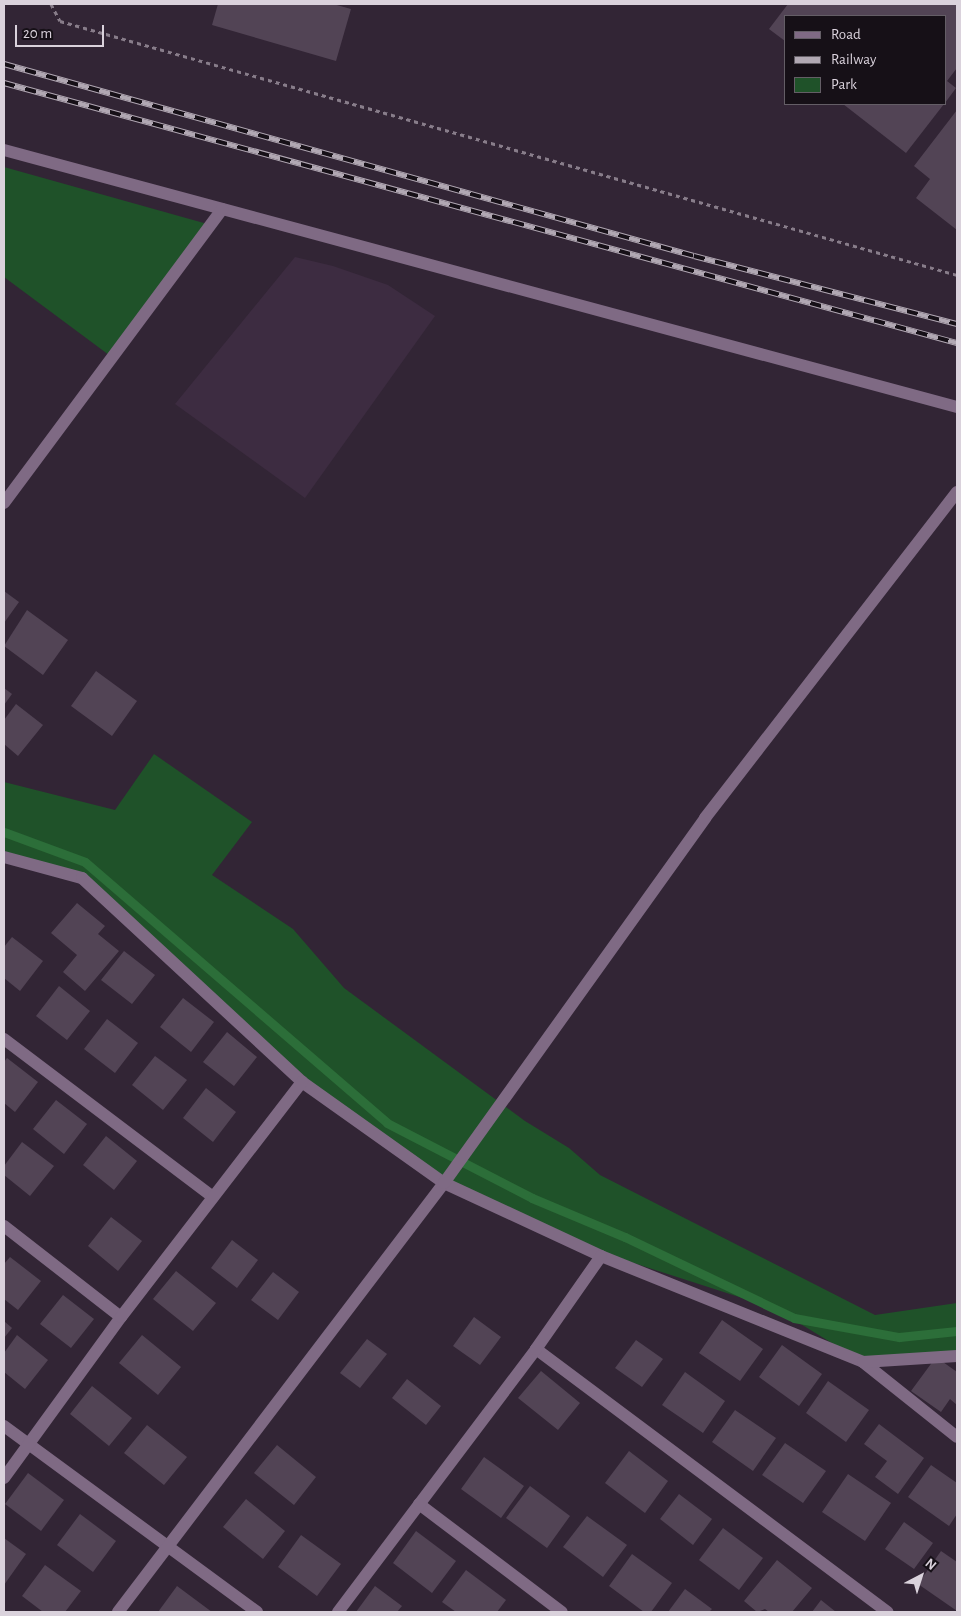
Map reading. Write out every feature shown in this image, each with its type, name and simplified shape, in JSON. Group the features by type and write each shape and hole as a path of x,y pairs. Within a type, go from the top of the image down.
{"street":[{"path":"4,150 957,407"},
{"path":"4,502 222,209"},
{"path":"118,1612 444,1183 705,818 957,492"},
{"path":"4,857 82,878 302,1082 444,1183 601,1256 864,1362 957,1438"},
{"path":"4,1039 213,1197"},
{"path":"4,1478 121,1317 302,1082"},
{"path":"4,1226 121,1317"},
{"path":"338,1612 536,1349 601,1256"},
{"path":"536,1349 886,1612"},
{"path":"864,1362 957,1356"},
{"path":"4,1426 170,1545 257,1612"},
{"path":"419,1504 562,1612"}],"path":[{"path":"52,4 60,21 957,275"}],"shaded area":[{"path":"295,257 333,266 388,285 435,316 305,498 175,404"}],"green space":[{"path":"4,167 211,225 113,358 4,277"},
{"path":"154,754 252,822 212,875 293,929 344,988 525,1121 569,1148 600,1175 875,1315 957,1303 957,1355 863,1362 776,1309 581,1246 444,1183 313,1089 82,878 4,851 4,782 115,810"}],"building":[{"path":"218,4 333,4 351,9 336,61 212,25"},
{"path":"788,4 957,4 957,68 947,81 956,88 946,102 946,15 784,15 784,40 769,29"},
{"path":"844,105 943,105 906,153"},
{"path":"957,110 957,230 916,198 930,179 914,166"},
{"path":"4,591 19,602 4,623"},
{"path":"27,610 68,640 43,675 4,646"},
{"path":"96,671 137,701 112,736 71,706"},
{"path":"4,688 12,694 4,705"},
{"path":"16,704 43,725 18,756 4,744 4,720"},
{"path":"77,903 105,926 98,934 119,951 85,991 63,972 77,955 51,933"},
{"path":"12,937 43,961 20,991 4,978 4,947"},
{"path":"124,951 155,975 132,1004 101,980"},
{"path":"59,986 90,1011 67,1040 36,1016"},
{"path":"183,998 214,1022 191,1052 160,1027"},
{"path":"107,1019 138,1043 115,1073 84,1049"},
{"path":"227,1032 257,1057 234,1086 203,1062"},
{"path":"155,1056 187,1080 163,1110 132,1085"},
{"path":"7,1058 38,1082 15,1112 4,1103 4,1062"},
{"path":"206,1088 236,1112 213,1142 183,1118"},
{"path":"56,1100 87,1124 64,1154 33,1129"},
{"path":"106,1136 137,1161 114,1190 83,1165"},
{"path":"22,1142 54,1166 30,1196 4,1175 4,1166"},
{"path":"111,1217 142,1241 118,1271 88,1246"},
{"path":"232,1240 258,1260 237,1288 211,1268"},
{"path":"10,1257 41,1281 18,1310 4,1299 4,1264"},
{"path":"176,1271 216,1303 193,1331 153,1299"},
{"path":"273,1272 299,1292 278,1320 251,1300"},
{"path":"63,1295 94,1319 71,1348 40,1324"},
{"path":"474,1317 501,1337 480,1365 453,1346"},
{"path":"722,1320 763,1349 740,1381 699,1353"},
{"path":"4,1321 12,1328 4,1338"},
{"path":"17,1335 48,1360 25,1389 4,1372 4,1353"},
{"path":"142,1335 181,1367 158,1395 119,1363"},
{"path":"367,1339 387,1354 360,1388 340,1373"},
{"path":"636,1340 663,1359 642,1387 615,1368"},
{"path":"782,1345 822,1374 799,1406 759,1377"},
{"path":"936,1357 957,1372 957,1405 950,1399 941,1412 911,1391"},
{"path":"541,1371 580,1403 558,1430 518,1398"},
{"path":"685,1372 725,1401 703,1433 662,1405"},
{"path":"407,1379 441,1406 426,1425 392,1398"},
{"path":"828,1381 869,1410 846,1442 806,1413"},
{"path":"92,1386 132,1418 109,1446 70,1414"},
{"path":"735,1410 776,1438 753,1471 712,1442"},
{"path":"879,1424 924,1458 898,1494 875,1477 887,1461 864,1444"},
{"path":"147,1425 187,1457 164,1485 124,1453"},
{"path":"785,1443 826,1471 803,1503 762,1475"},
{"path":"277,1445 316,1477 294,1505 254,1473"},
{"path":"629,1451 668,1481 645,1513 605,1483"},
{"path":"484,1457 524,1486 501,1518 461,1489"},
{"path":"931,1465 957,1483 957,1514 949,1526 908,1497"},
{"path":"28,1473 64,1500 41,1531 5,1504"},
{"path":"848,1474 891,1503 865,1541 822,1512"},
{"path":"530,1486 570,1516 547,1548 506,1518"},
{"path":"679,1494 712,1519 693,1545 660,1519"},
{"path":"246,1499 285,1531 263,1559 223,1527"},
{"path":"80,1514 116,1541 93,1572 57,1545"},
{"path":"587,1516 627,1545 603,1577 563,1547"},
{"path":"904,1522 933,1543 914,1569 885,1549"},
{"path":"723,1528 763,1558 739,1590 699,1560"},
{"path":"416,1531 456,1561 432,1593 393,1563"},
{"path":"301,1535 341,1564 317,1596 278,1567"},
{"path":"4,1538 26,1554 4,1585"},
{"path":"941,1551 957,1562 957,1611 918,1584"},
{"path":"632,1554 672,1583 651,1612 644,1612 609,1586"},
{"path":"777,1560 812,1588 792,1612 769,1612 765,1609 757,1612 744,1601"},
{"path":"45,1565 81,1591 65,1612 43,1612 22,1596"},
{"path":"466,1570 506,1600 497,1612 456,1612 442,1602"},
{"path":"177,1586 212,1612 158,1612"},
{"path":"375,1586 402,1606 397,1612 356,1612"},
{"path":"685,1589 712,1609 709,1612 668,1612"},
{"path":"821,1600 836,1612 812,1612"}],"waterway":[{"path":"4,832 85,862 387,1123 532,1198 625,1237 794,1318 899,1337 957,1331"}],"railway":[{"path":"4,64 694,256 957,324"},
{"path":"4,83 957,343"}]}
